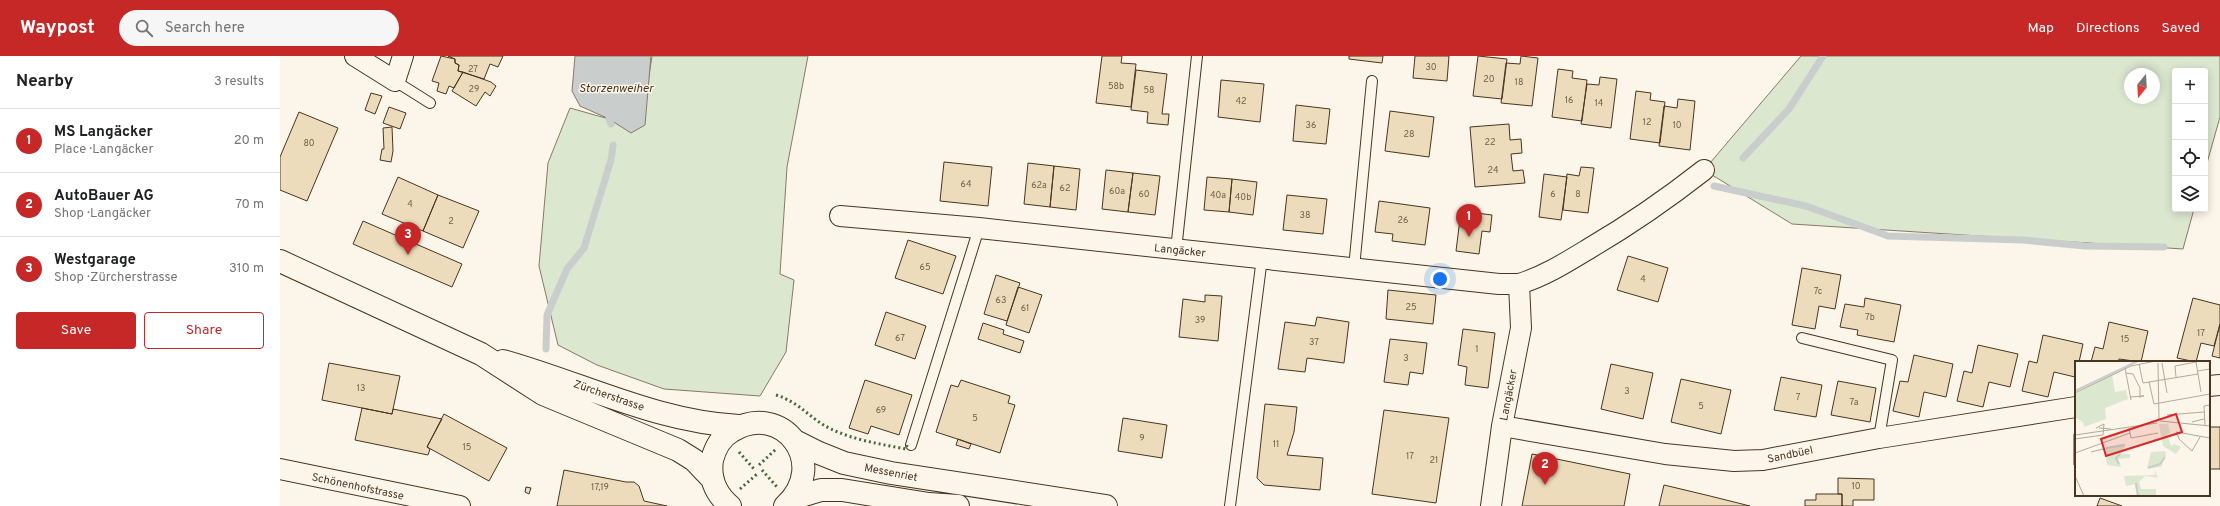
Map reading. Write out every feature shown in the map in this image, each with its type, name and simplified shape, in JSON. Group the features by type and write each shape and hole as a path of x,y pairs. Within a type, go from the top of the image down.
{"main road":[{"name":"Zürcherstrasse","path":"280,261 481,354 543,394 678,450 694,460 713,480"},
{"name":"Zürcherstrasse","path":"481,354 545,372 610,396 687,420 710,425 739,426"},
{"name":"Messenriet","path":"739,426 751,423 769,424 786,432 795,441 844,463 992,498 1106,506"},
{"path":"730,506 722,499 713,480 711,468 713,454 719,443 728,433 739,426"},
{"name":"Messenriet","path":"790,502 802,485 804,471 802,455 795,441"},
{"name":"Messenriet","path":"790,502 821,490 842,490 929,504 958,506"}],"street":[{"path":"355,56 395,81 403,56"},
{"name":"Langäcker","path":"840,216 980,228 1499,284 1519,284 1551,272 1611,236 1661,204 1704,170"},
{"name":"Langäcker","path":"1491,506 1502,426 1521,328 1519,284"},
{"path":"2210,386 2220,385"},
{"name":"Sandbüel","path":"1502,426 1665,454 1734,461 1763,460 1879,438 2075,407"},
{"name":"Schönenhofstrasse","path":"280,469 460,506"}],"lane":[{"path":"1176,250 1197,56"},
{"path":"395,81 430,103"},
{"path":"1354,268 1372,81"},
{"path":"910,445 980,228"},
{"path":"1230,506 1262,258"},
{"path":"1802,338 1892,360 1879,438"}],"green space":[{"path":"652,56 808,56 787,167 780,274 794,280 786,352 760,396 664,389 597,365 558,345 539,266 548,163 570,108 609,119 636,124 645,102"},
{"path":"1801,56 2220,56 2220,117 2208,159 2208,68 2172,68 2172,212 2193,212 2183,249 1792,224 1704,170"}],"water":[{"name":"Storzenweiher","path":"575,56 651,56 645,125 631,133 609,119 580,106 572,91"}],"building":[{"path":"441,56 455,59 455,63 459,65 458,71 463,72 454,88 449,86 446,94 437,91 439,83 432,81"},
{"path":"448,56 503,56 498,67 490,64 484,79 458,71 459,65 455,63 455,59"},
{"path":"1102,56 1122,56 1121,63 1136,64 1131,107 1096,103"},
{"path":"1349,56 1383,56 1382,63 1349,59"},
{"path":"1415,56 1449,56 1447,81 1413,78"},
{"path":"1478,56 1507,59 1502,99 1473,96"},
{"path":"1521,56 1538,58 1532,106 1501,103 1506,63 1520,64"},
{"path":"1558,69 1573,71 1572,78 1587,80 1582,121 1552,117"},
{"path":"1136,70 1167,74 1162,114 1169,114 1168,125 1147,123 1148,112 1131,110"},
{"path":"463,72 491,82 496,86 490,96 485,92 476,106 452,91"},
{"path":"1600,77 1617,79 1611,128 1581,124 1587,84 1599,85"},
{"path":"1221,80 1264,84 1260,122 1218,117"},
{"path":"1636,91 1651,93 1650,100 1665,102 1660,143 1630,139"},
{"path":"371,93 382,96 375,114 365,110"},
{"path":"1678,99 1695,101 1690,150 1659,146 1664,106 1677,108"},
{"path":"1296,105 1330,109 1326,144 1293,141"},
{"path":"389,107 406,113 400,129 383,123"},
{"path":"1390,111 1434,117 1429,157 1385,151"},
{"path":"299,112 338,128 307,201 280,190 280,157"},
{"path":"1509,124 1510,140 1521,139 1522,153 1511,154 1513,171 1523,170 1525,183 1475,187 1470,127"},
{"path":"392,127 393,151 391,162 380,160 382,149 384,149 383,128"},
{"path":"944,162 992,167 988,206 940,201"},
{"path":"1028,163 1054,166 1050,207 1024,204"},
{"path":"1054,166 1080,169 1076,210 1050,207"},
{"path":"1581,167 1594,168 1588,213 1563,210 1567,174 1579,176"},
{"path":"1106,170 1133,173 1128,212 1102,209"},
{"path":"1133,173 1160,176 1155,215 1128,212"},
{"path":"1544,174 1567,177 1561,220 1539,217"},
{"path":"398,177 438,195 423,231 382,214"},
{"path":"1207,177 1232,179 1229,212 1204,210"},
{"path":"1232,179 1257,182 1253,215 1229,212"},
{"path":"438,195 479,211 463,248 423,231"},
{"path":"1287,195 1327,199 1323,234 1283,230"},
{"path":"1379,201 1430,208 1425,245 1392,241 1393,234 1375,232"},
{"path":"1461,211 1492,215 1490,232 1482,231 1479,254 1456,251"},
{"path":"363,221 462,264 452,287 353,244"},
{"path":"908,240 956,256 943,294 895,278"},
{"path":"1628,256 1668,268 1658,302 1617,290"},
{"path":"1802,268 1841,275 1835,309 1819,306 1815,329 1792,325"},
{"path":"996,275 1020,283 1007,321 984,314"},
{"path":"1018,287 1042,295 1029,333 1006,325"},
{"path":"1388,290 1436,295 1433,324 1386,319"},
{"path":"1205,295 1222,296 1218,341 1179,337 1183,299 1205,302"},
{"path":"1865,298 1901,305 1894,342 1857,335 1858,330 1840,327 1845,304 1864,307"},
{"path":"2193,298 2220,305 2220,324 2214,346 2201,343 2196,361 2177,358"},
{"path":"886,312 926,326 915,359 875,345"},
{"path":"1317,317 1349,322 1344,363 1307,358 1305,372 1278,369 1285,322 1315,326"},
{"path":"2109,322 2148,331 2141,361 2119,359 2118,361 2091,361 2095,347 2103,349"},
{"path":"983,323 1004,330 1003,334 1024,341 1020,353 978,339"},
{"path":"2220,324 2220,358 2212,356"},
{"path":"1463,329 1495,333 1488,388 1465,385 1467,367 1458,365"},
{"path":"2043,335 2083,344 2079,361 2075,361 2075,377 2054,372 2048,397 2022,391 2029,361 2037,363"},
{"path":"1390,339 1427,343 1423,374 1410,372 1408,385 1384,382"},
{"path":"1978,345 2018,354 2010,387 1989,382 1983,407 1957,401 1964,371 1972,373"},
{"path":"1914,355 1953,364 1946,397 1924,392 1919,417 1893,411 1900,381 1908,382"},
{"path":"329,363 400,376 392,414 322,400"},
{"path":"1611,364 1653,373 1643,419 1601,409"},
{"path":"1781,377 1822,385 1816,417 1774,410"},
{"path":"1681,379 1731,390 1721,434 1671,422"},
{"path":"865,380 912,395 899,435 871,426 868,434 849,428"},
{"path":"961,380 1010,396 1008,403 1015,405 1000,453 936,432 951,385 958,387"},
{"path":"1838,381 1876,388 1870,422 1831,415"},
{"path":"1265,404 1297,407 1294,432 1287,455 1323,458 1320,490 1264,485 1257,478"},
{"path":"362,408 392,414 393,409 442,419 427,447 430,449 428,455 355,440"},
{"path":"1384,410 1449,418 1436,503 1372,494"},
{"path":"444,414 507,448 489,481 427,447"},
{"path":"1123,418 1167,425 1162,458 1118,451"},
{"path":"2210,427 2220,427 2220,469 2210,469"},
{"path":"2074,434 2075,434 2075,465"},
{"path":"958,439 971,444 969,449 956,445"},
{"path":"1532,454 1630,474 1624,506 1522,506"},
{"path":"564,470 626,482 634,482 639,486 644,501 667,506 557,506"},
{"path":"1838,478 1874,479 1874,500 1853,500 1853,506 1842,506 1842,494 1838,494"},
{"path":"1664,485 1710,496 1750,506 1659,506"},
{"path":"526,487 531,488 529,494 525,492"},
{"path":"1816,494 1842,494 1842,506 1805,506 1805,500 1816,500"},
{"path":"2100,498 2122,506 2097,506"}],"waterway":[{"path":"1743,158 1789,109 1823,56"},
{"path":"609,119 611,124"},
{"path":"546,349 547,315 567,269 584,248 611,160 613,145"},
{"path":"1714,186 1806,206 1888,236 2023,240 2085,246 2164,247"}],"hedge":[{"path":"776,395 792,402 817,421 840,433 867,441 906,449 907,445"},
{"path":"759,465 775,450"},
{"path":"739,452 754,469"},
{"path":"762,470 777,487"},
{"path":"740,489 757,474"}],"place":[{"name":"MS Langäcker","path":"1469,237"},
{"name":"Westgarage","path":"408,255"},
{"name":"AutoBauer AG","path":"1545,485"}]}
